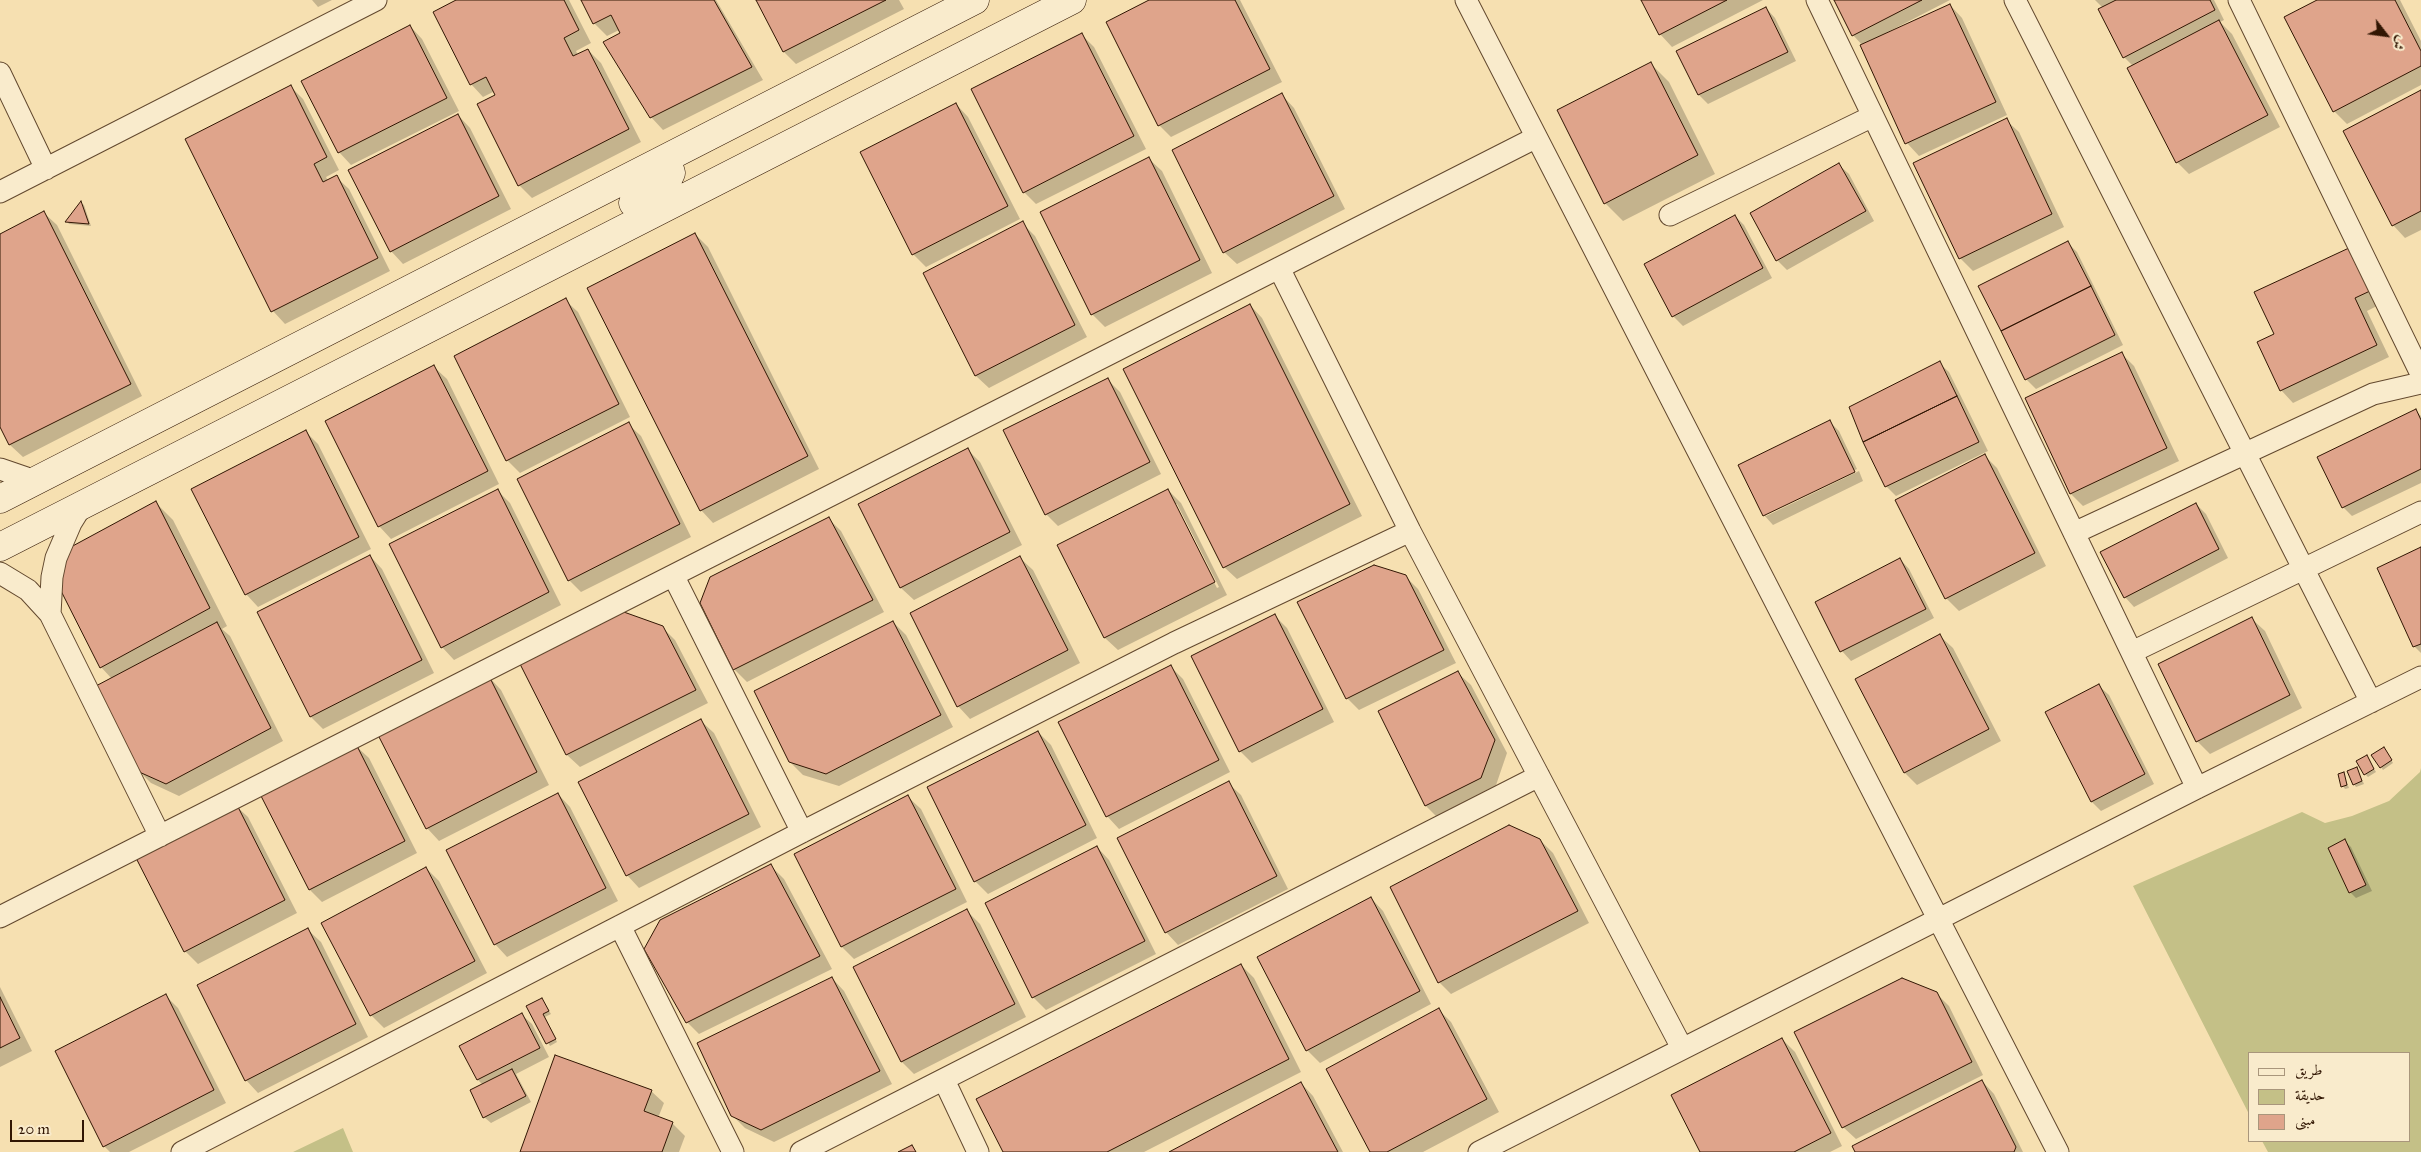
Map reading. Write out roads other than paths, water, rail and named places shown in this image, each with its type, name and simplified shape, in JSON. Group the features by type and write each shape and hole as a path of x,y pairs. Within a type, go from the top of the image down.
{"main road":[{"path":"0,499 975,0"},
{"path":"0,547 1072,0"},
{"path":"575,253 586,234 602,219 665,186 671,173 666,159"}],"street":[{"path":"0,192 376,0"},
{"path":"1466,0 1535,138 2058,1152"},
{"path":"1817,0 2197,788"},
{"path":"2016,0 2371,702"},
{"path":"2239,0 2421,374"},
{"path":"0,73 46,169"},
{"path":"1670,215 1873,116"},
{"path":"0,917 674,577 1535,138"},
{"path":"1279,268 1410,531 1682,1048"},
{"path":"2074,533 2373,394 2421,382"},
{"path":"0,469 35,481"},
{"path":"50,614 52,577 56,558 66,532 81,507"},
{"path":"2132,652 2421,512"},
{"path":"182,1152 802,832 1174,643 1410,531"},
{"path":"0,573 28,590 50,614 160,836"},
{"path":"674,577 802,832"},
{"path":"1479,1152 1682,1048 1940,920 2197,788 2421,677"},
{"path":"801,1152 1539,776"},
{"path":"620,926 733,1152"},
{"path":"944,1080 978,1152"}]}
